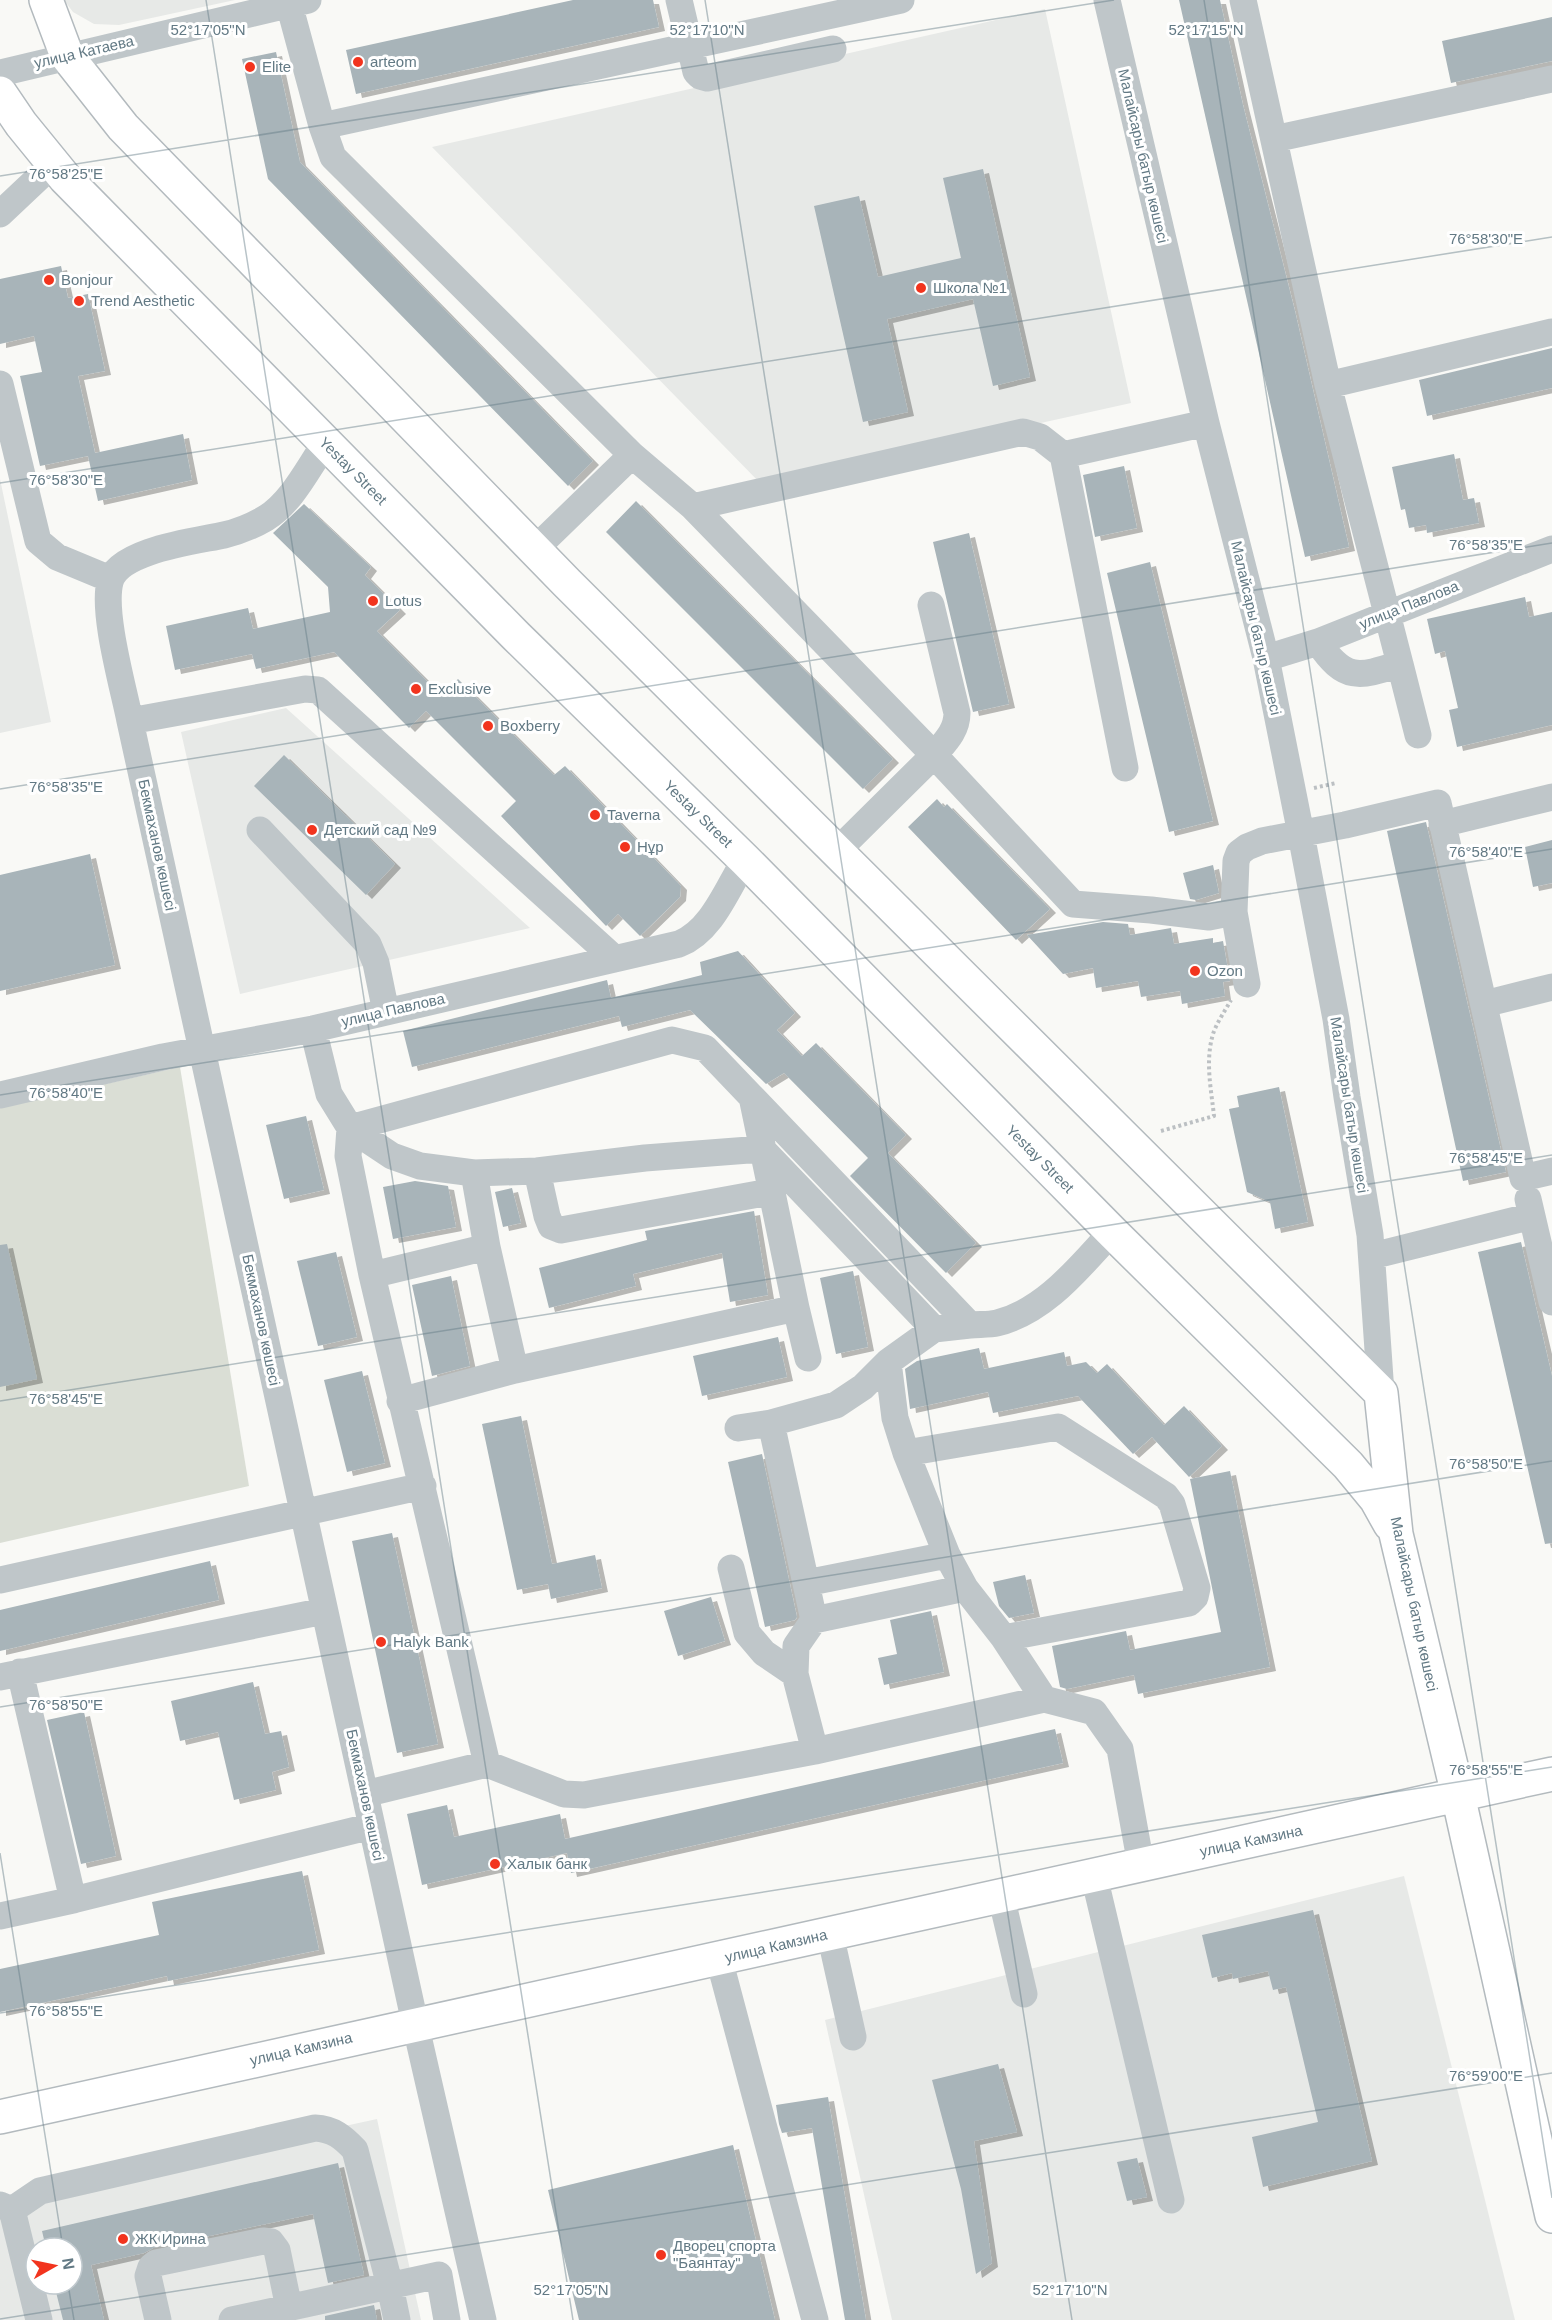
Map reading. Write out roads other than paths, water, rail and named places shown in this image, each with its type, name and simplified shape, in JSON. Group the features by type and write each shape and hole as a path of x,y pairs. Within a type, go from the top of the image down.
{"main road":[{"path":"46,0 67,56 123,127 534,549 1381,1393"},
{"name":"Yestay Street","path":"0,93 52,165 325,444 516,636 745,860 1112,1232 1363,1481 1396,1534"},
{"name":"Малайсары батыр көшесі","path":"1381,1393 1396,1534 1458,1795 1552,2216"},
{"name":"улица Камзина","path":"0,2117 415,2023 830,1935 1552,1774"}],"street":[{"path":"679,0 696,72 700,76 707,78 833,49"},
{"path":"322,126 901,0"},
{"name":"Малайсары батыр көшесі","path":"1107,0 1206,423 1266,658 1301,834 1336,1019 1372,1256 1381,1393"},
{"path":"1243,0 1328,385 1418,735"},
{"name":"улица Катаева","path":"0,73 243,8 299,2"},
{"path":"299,2 322,126 333,157 632,455 693,507 934,755 1073,904 1209,917 1234,912"},
{"path":"1274,140 1552,79"},
{"path":"0,214 52,165"},
{"path":"1328,385 1552,332"},
{"path":"0,384 38,541 57,557 110,579 120,568 164,546 225,535 267,517 287,499 325,444"},
{"path":"1062,455 1206,423"},
{"path":"693,507 1023,432 1040,437 1062,455 1125,768"},
{"path":"534,549 632,455"},
{"name":"улица Павлова","path":"1266,658 1318,642 1552,549"},
{"name":"Бекмаханов көшесі","path":"110,579 106,602 130,721 324,1611 483,2320"},
{"path":"836,852 934,755 953,732 957,722 957,713 931,605"},
{"path":"1318,642 1327,655 1345,672 1366,674 1400,664"},
{"path":"130,721 305,689 318,690 615,959"},
{"path":"1442,824 1552,797"},
{"path":"1246,978 1234,912 1236,861 1239,853 1262,841 1437,803 1552,1302"},
{"path":"260,830 368,944 376,963 386,1012"},
{"name":"улица Павлова","path":"0,1095 201,1049 313,1029 690,940 703,929 745,860"},
{"path":"1484,1004 1552,987"},
{"path":"313,1029 329,1094 350,1128 392,1156 420,1166 474,1173 537,1171 645,1158 762,1149"},
{"path":"350,1128 672,1040 705,1048 969,1325"},
{"path":"752,1097 770,1192 808,1358"},
{"path":"350,1128 348,1156 372,1275 400,1401 423,1486 488,1764"},
{"path":"762,1149 934,1329"},
{"path":"537,1171 551,1226 561,1230 770,1192"},
{"path":"1523,1178 1552,1171"},
{"path":"474,1173 487,1247 515,1370"},
{"path":"1372,1256 1532,1216"},
{"path":"738,1428 771,1423 836,1405 863,1387 888,1362 934,1329 997,1323 1024,1311 1046,1299 1112,1232"},
{"path":"372,1275 487,1247"},
{"path":"400,1401 515,1370 796,1308"},
{"path":"888,1362 895,1418 906,1453 947,1555 965,1588 1004,1638 1044,1699"},
{"path":"771,1423 814,1620"},
{"path":"906,1453 1058,1427 1166,1496 1172,1504 1197,1588 1195,1597 1189,1603 1004,1638"},
{"path":"0,1580 423,1486"},
{"path":"806,1583 947,1555"},
{"path":"731,1568 747,1633 765,1653 795,1674"},
{"path":"815,1751 795,1674 796,1646 814,1620 965,1588"},
{"path":"73,1900 10,1674 324,1611"},
{"path":"365,1794 488,1764 564,1794 584,1795 815,1751 1044,1699 1094,1712 1120,1749 1141,1865"},
{"path":"0,1916 372,1826"},
{"path":"1094,1876 1171,2200"},
{"path":"1001,1896 1024,1994"},
{"path":"830,1935 853,2037"},
{"path":"719,1959 815,2320"},
{"path":"39,2320 6,2207 40,2191 315,2128 327,2128 344,2137 355,2150 397,2320"},
{"path":"158,2320 148,2276 151,2267 156,2263 262,2241 271,2242 277,2250 282,2313"},
{"path":"232,2320 282,2313 390,2286 471,2269"},
{"path":"439,2276 447,2320"}],"place":[{"name":"arteom","path":"358,62"},
{"name":"Elite","path":"250,67"},
{"name":"Bonjour","path":"49,280"},
{"name":"Школа №1","path":"921,288"},
{"name":"Trend Aesthetic","path":"79,301"},
{"name":"Lotus","path":"373,601"},
{"name":"Exclusive","path":"416,689"},
{"name":"Boxberry","path":"488,726"},
{"name":"Taverna","path":"595,815"},
{"name":"Детский сад №9","path":"312,830"},
{"name":"Нұр","path":"625,847"},
{"name":"Ozon","path":"1195,971"},
{"name":"Halyk Bank","path":"381,1642"},
{"name":"Халык банк","path":"495,1864"},
{"name":"ЖК Ирина","path":"123,2239"},
{"name":"Дворец спорта \"Баянтау\"","path":"661,2255"}]}
